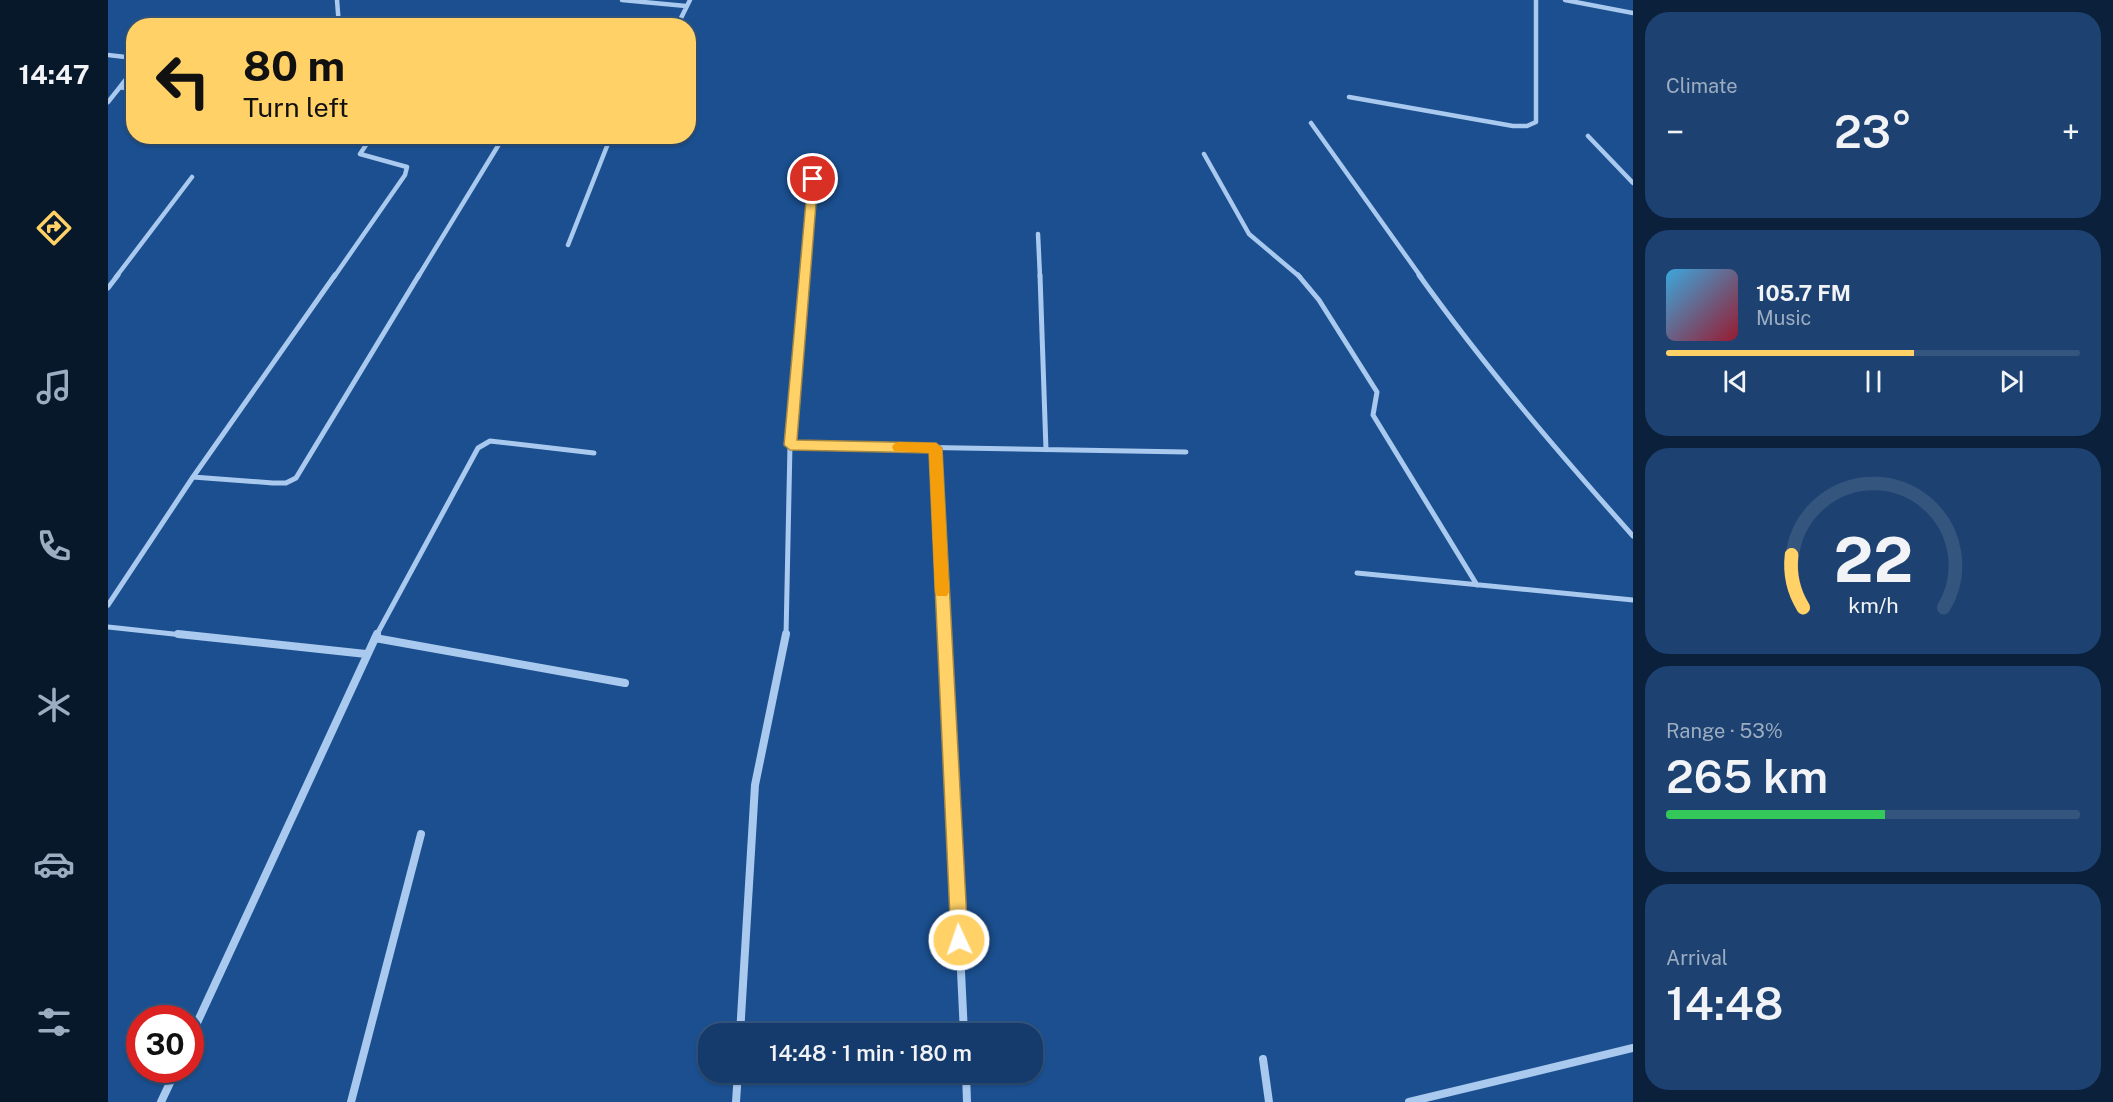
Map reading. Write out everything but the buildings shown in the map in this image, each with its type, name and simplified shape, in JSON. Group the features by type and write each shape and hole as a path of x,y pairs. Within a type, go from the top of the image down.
{"street":[{"path":"337,0 338,18"},
{"path":"622,0 687,6"},
{"path":"681,18 690,0"},
{"path":"1349,97 1513,126 1527,126 1536,122 1536,0"},
{"path":"1565,0 1633,13"},
{"path":"108,55 126,57"},
{"path":"108,102 126,79"},
{"path":"120,87 126,88"},
{"path":"1311,123 1457,328 1533,423 1633,536"},
{"path":"1588,136 1633,183"},
{"path":"108,605 193,477 405,175 407,167 360,154 367,144"},
{"path":"193,477 273,483 286,483 296,478 499,144"},
{"path":"568,245 608,144"},
{"path":"1204,154 1249,234 1299,276 1319,300 1377,392 1373,415 1477,585"},
{"path":"741,1023 754,785 787,629 790,445 815,157"},
{"path":"108,288 192,177"},
{"path":"1038,234 1046,450"},
{"path":"204,1007 366,654 478,448 490,441 594,453"},
{"path":"790,445 1186,452"},
{"path":"936,448 963,1023"},
{"path":"1357,573 1633,600"},
{"path":"108,627 366,654"},
{"path":"375,638 626,683"},
{"path":"351,1102 421,834"},
{"path":"1409,1102 1633,1048"},
{"path":"1263,1059 1269,1102"},
{"path":"161,1102 170,1083"},
{"path":"736,1102 737,1083"},
{"path":"966,1083 967,1102"}],"slow traffic":[{"path":"898,447 936,448 942,592"}],"route":[{"path":"813,179 790,445 936,448 959,940"}]}
